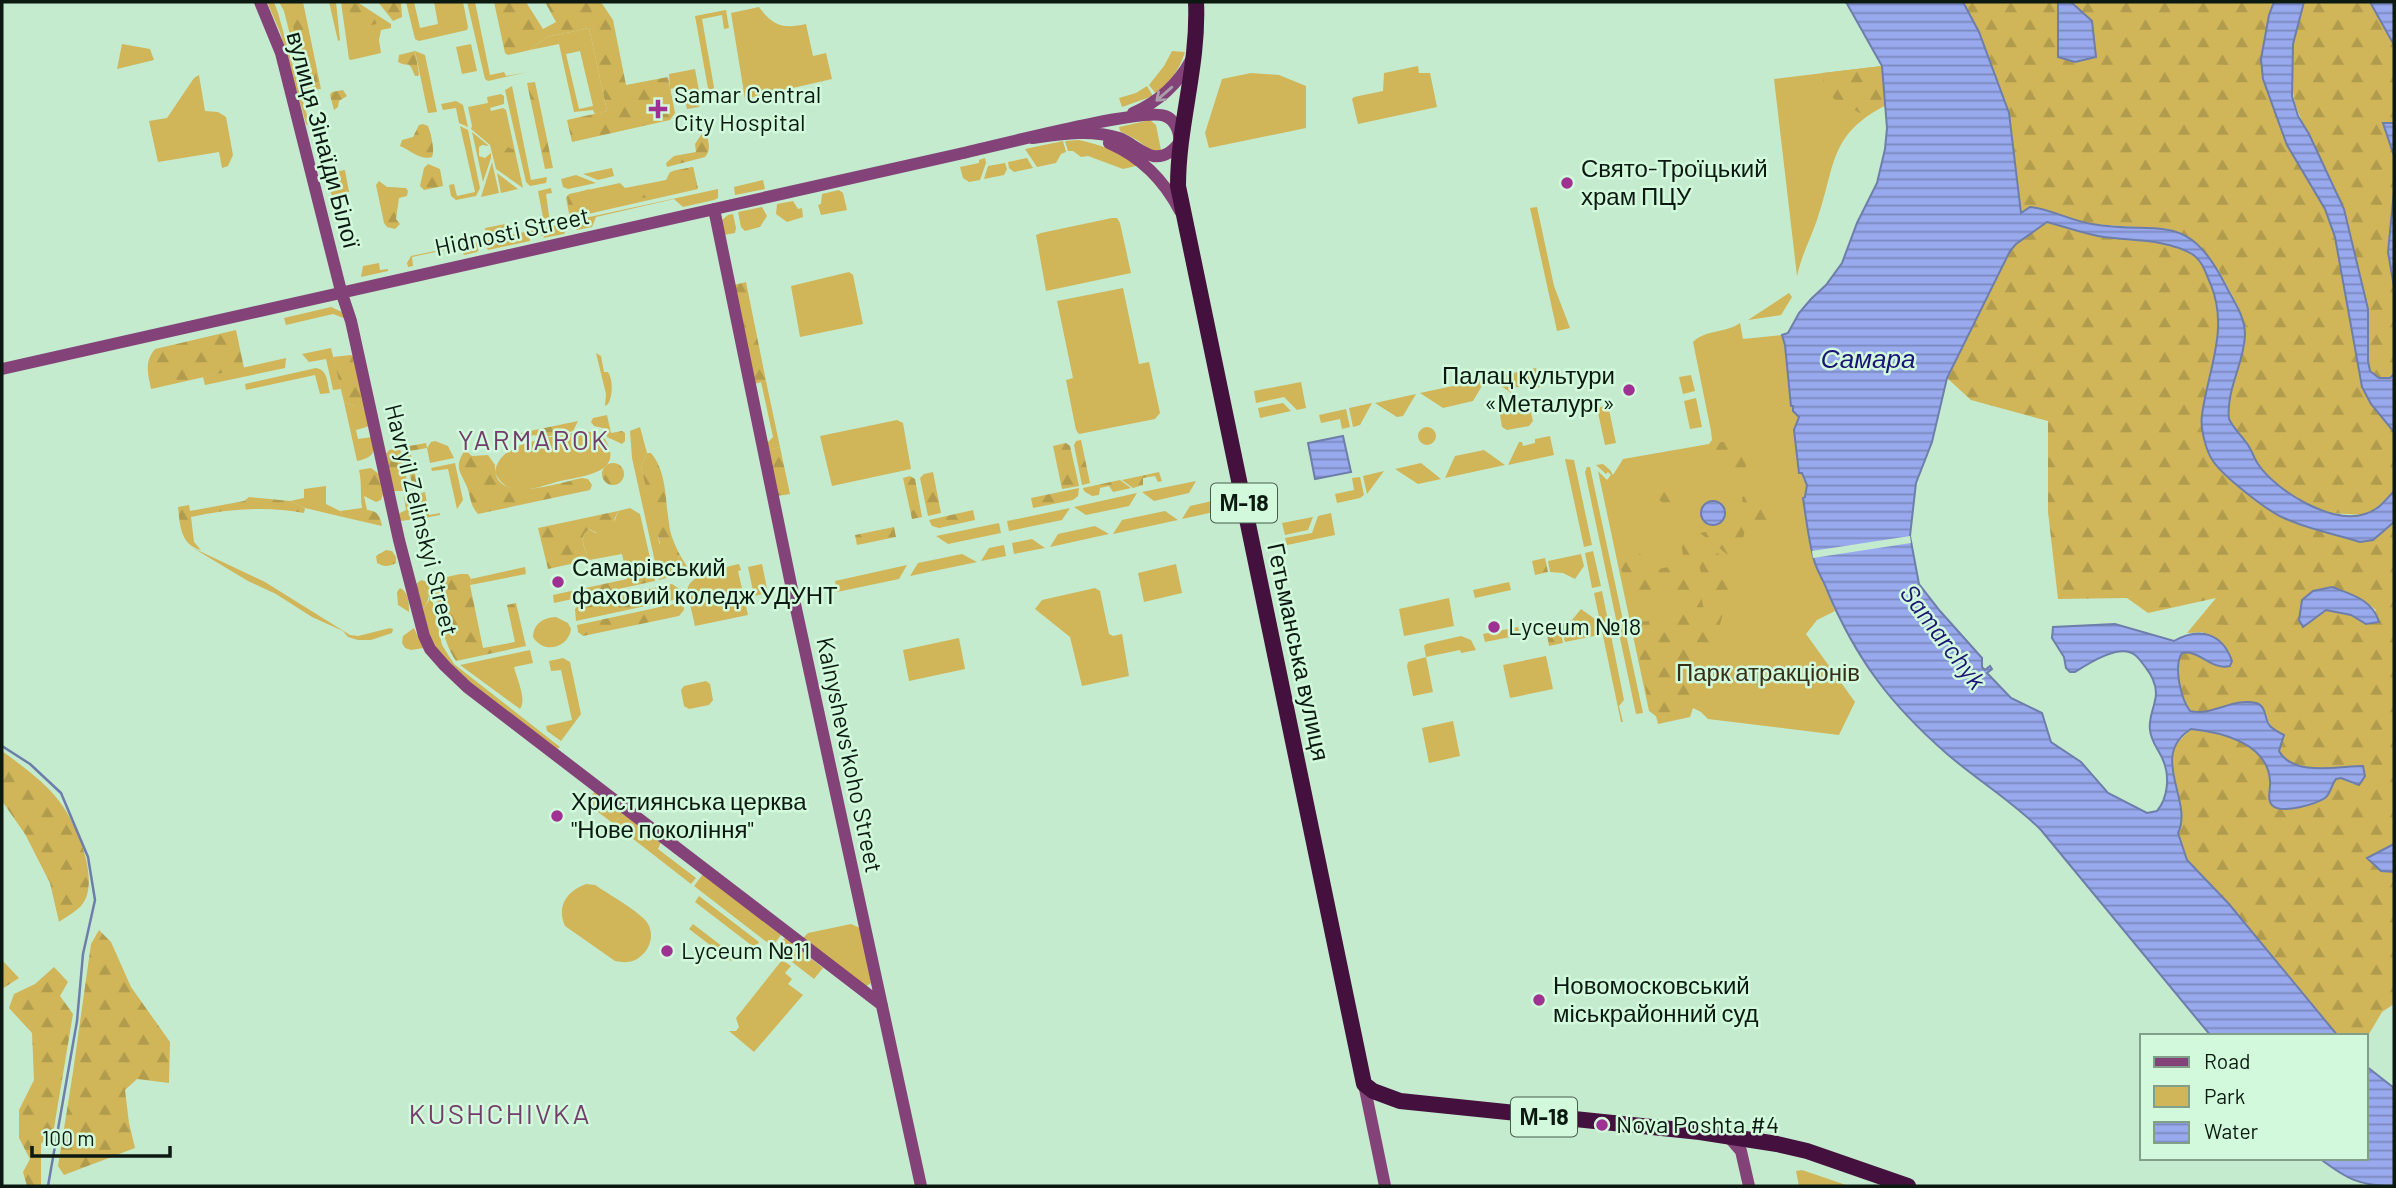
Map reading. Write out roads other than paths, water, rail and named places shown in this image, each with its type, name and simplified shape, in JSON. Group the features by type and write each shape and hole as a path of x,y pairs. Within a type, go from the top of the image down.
{"highway":[{"name":"Гетьманська вулиця","path":"1196,2 1196,50 1180,142 1178,187 1364,1084"},
{"name":"М-18","path":"1364,1084 1373,1091 1400,1101 1728,1136 1807,1151 1908,1186"}],"street":[{"name":"вулиця Зінаїди Білої","path":"260,2 281,53 341,291"},
{"name":"Hidnosti Street","path":"1116,120 1159,99 1175,84 1196,50"},
{"name":"Hidnosti Street","path":"2,369 341,291 1032,138 1116,120 1155,113 1167,116 1179,132 1180,142 1172,152 1153,156 1121,139 1096,133 1032,138"},
{"name":"Hidnosti Street","path":"1032,138 1087,138 1108,142 1123,149 1141,161 1157,177 1167,189 1186,224"},
{"name":"Kalnyshevsʹkoho Street","path":"714,209 921,1186"},
{"name":"Havryil Zelinskyi Street","path":"341,291 351,321 399,540 419,619 430,649 467,687 882,1005"},
{"name":"Гетьманська вулиця","path":"1364,1084 1385,1186"},
{"path":"1728,1136 1741,1152 1749,1186"}],"water":[{"name":"Самара","path":"1846,2 1963,2 1979,32 2009,113 2021,213 2030,207 2092,224 2170,230 2184,235 2198,245 2212,261 2243,322 2244,346 2230,397 2229,419 2258,464 2291,495 2337,515 2369,513 2394,491 2394,522 2373,540 2360,542 2293,522 2276,514 2246,492 2213,461 2203,433 2202,415 2216,350 2218,318 2211,285 2199,260 2182,249 2171,246 2097,236 2047,222 2010,251 1947,378 1932,442 1916,483 1910,536 1919,584 1982,658 1982,667 1985,670 1990,666 1992,669 1987,673 2011,698 2042,713 2051,742 2081,762 2108,793 2147,813 2157,811 2161,806 2167,780 2165,766 2150,730 2156,693 2151,676 2135,655 2121,651 2070,672 2052,638 2053,627 2115,624 2174,641 2192,634 2216,638 2228,651 2232,661 2230,666 2217,666 2188,653 2182,653 2179,659 2179,682 2190,711 2256,703 2264,710 2270,726 2284,735 2279,751 2286,759 2305,767 2363,766 2365,776 2359,785 2341,778 2336,779 2325,798 2284,809 2271,804 2270,781 2261,757 2241,742 2216,733 2191,729 2179,740 2173,752 2174,779 2181,807 2178,833 2187,860 2229,904 2336,1034 2209,1034 2041,830 1946,753 1891,698 1863,659 1838,615 1815,565 1810,542 1803,498 1807,485 1802,473 1799,473 1794,430 1799,417 1791,406 1782,335 1788,333 1799,313 1826,285 1842,263 1857,223 1877,183 1887,128 1882,66"},
{"path":"2058,2 2071,2 2092,21 2096,57 2075,62 2058,57"},
{"path":"2274,2 2304,2 2293,44 2292,96 2298,116 2344,209 2368,309 2370,371 2379,378 2390,378 2394,374 2394,432 2371,404 2362,387 2335,237 2325,209 2287,145 2263,79 2261,59"},
{"path":"2370,2 2394,2 2394,45"},
{"path":"2383,123 2394,123 2394,156"},
{"path":"2394,191 2394,287 2388,252"},
{"path":"1343,436 1351,472 1315,479 1308,443"},
{"path":"1713,501 1722,504 1725,513 1722,522 1713,525 1704,522 1701,513 1704,504"},
{"path":"2332,587 2367,603 2379,622 2366,624 2351,615 2326,610 2303,627 2299,620 2302,600 2313,591"},
{"path":"2394,844 2394,872 2381,871 2367,858"},
{"path":"2368,1068 2394,1088 2394,1186 2362,1183 2322,1160 2368,1160"}],"waterway":[{"path":"2,746 30,764 61,793 88,857 95,900 83,954 77,1021 48,1186"}],"place":[{"name":"Samar Central City Hospital","path":"658,109"},
{"name":"Свято-Троїцький храм ПЦУ","path":"1567,183"},
{"name":"Палац культури «Металург»","path":"1629,390"},
{"name":"Самарівський фаховий коледж УДУНТ","path":"558,582"},
{"name":"Lyceum №18","path":"1494,627"},
{"name":"Християнська церква \"Нове покоління\"","path":"557,816"},
{"name":"Lyceum №11","path":"667,951"},
{"name":"Новомосковський міськрайонний суд","path":"1539,1000"},
{"name":"Nova Poshta #4","path":"1602,1125"}],"district":[{"name":"YARMAROK","path":"534,440"},
{"name":"KUSHCHIVKA","path":"500,1114"}],"water label":[{"name":"Samarchyk","path":"1943,637"}],"park label":[{"name":"Парк атракціонів","path":"1768,673"}]}
